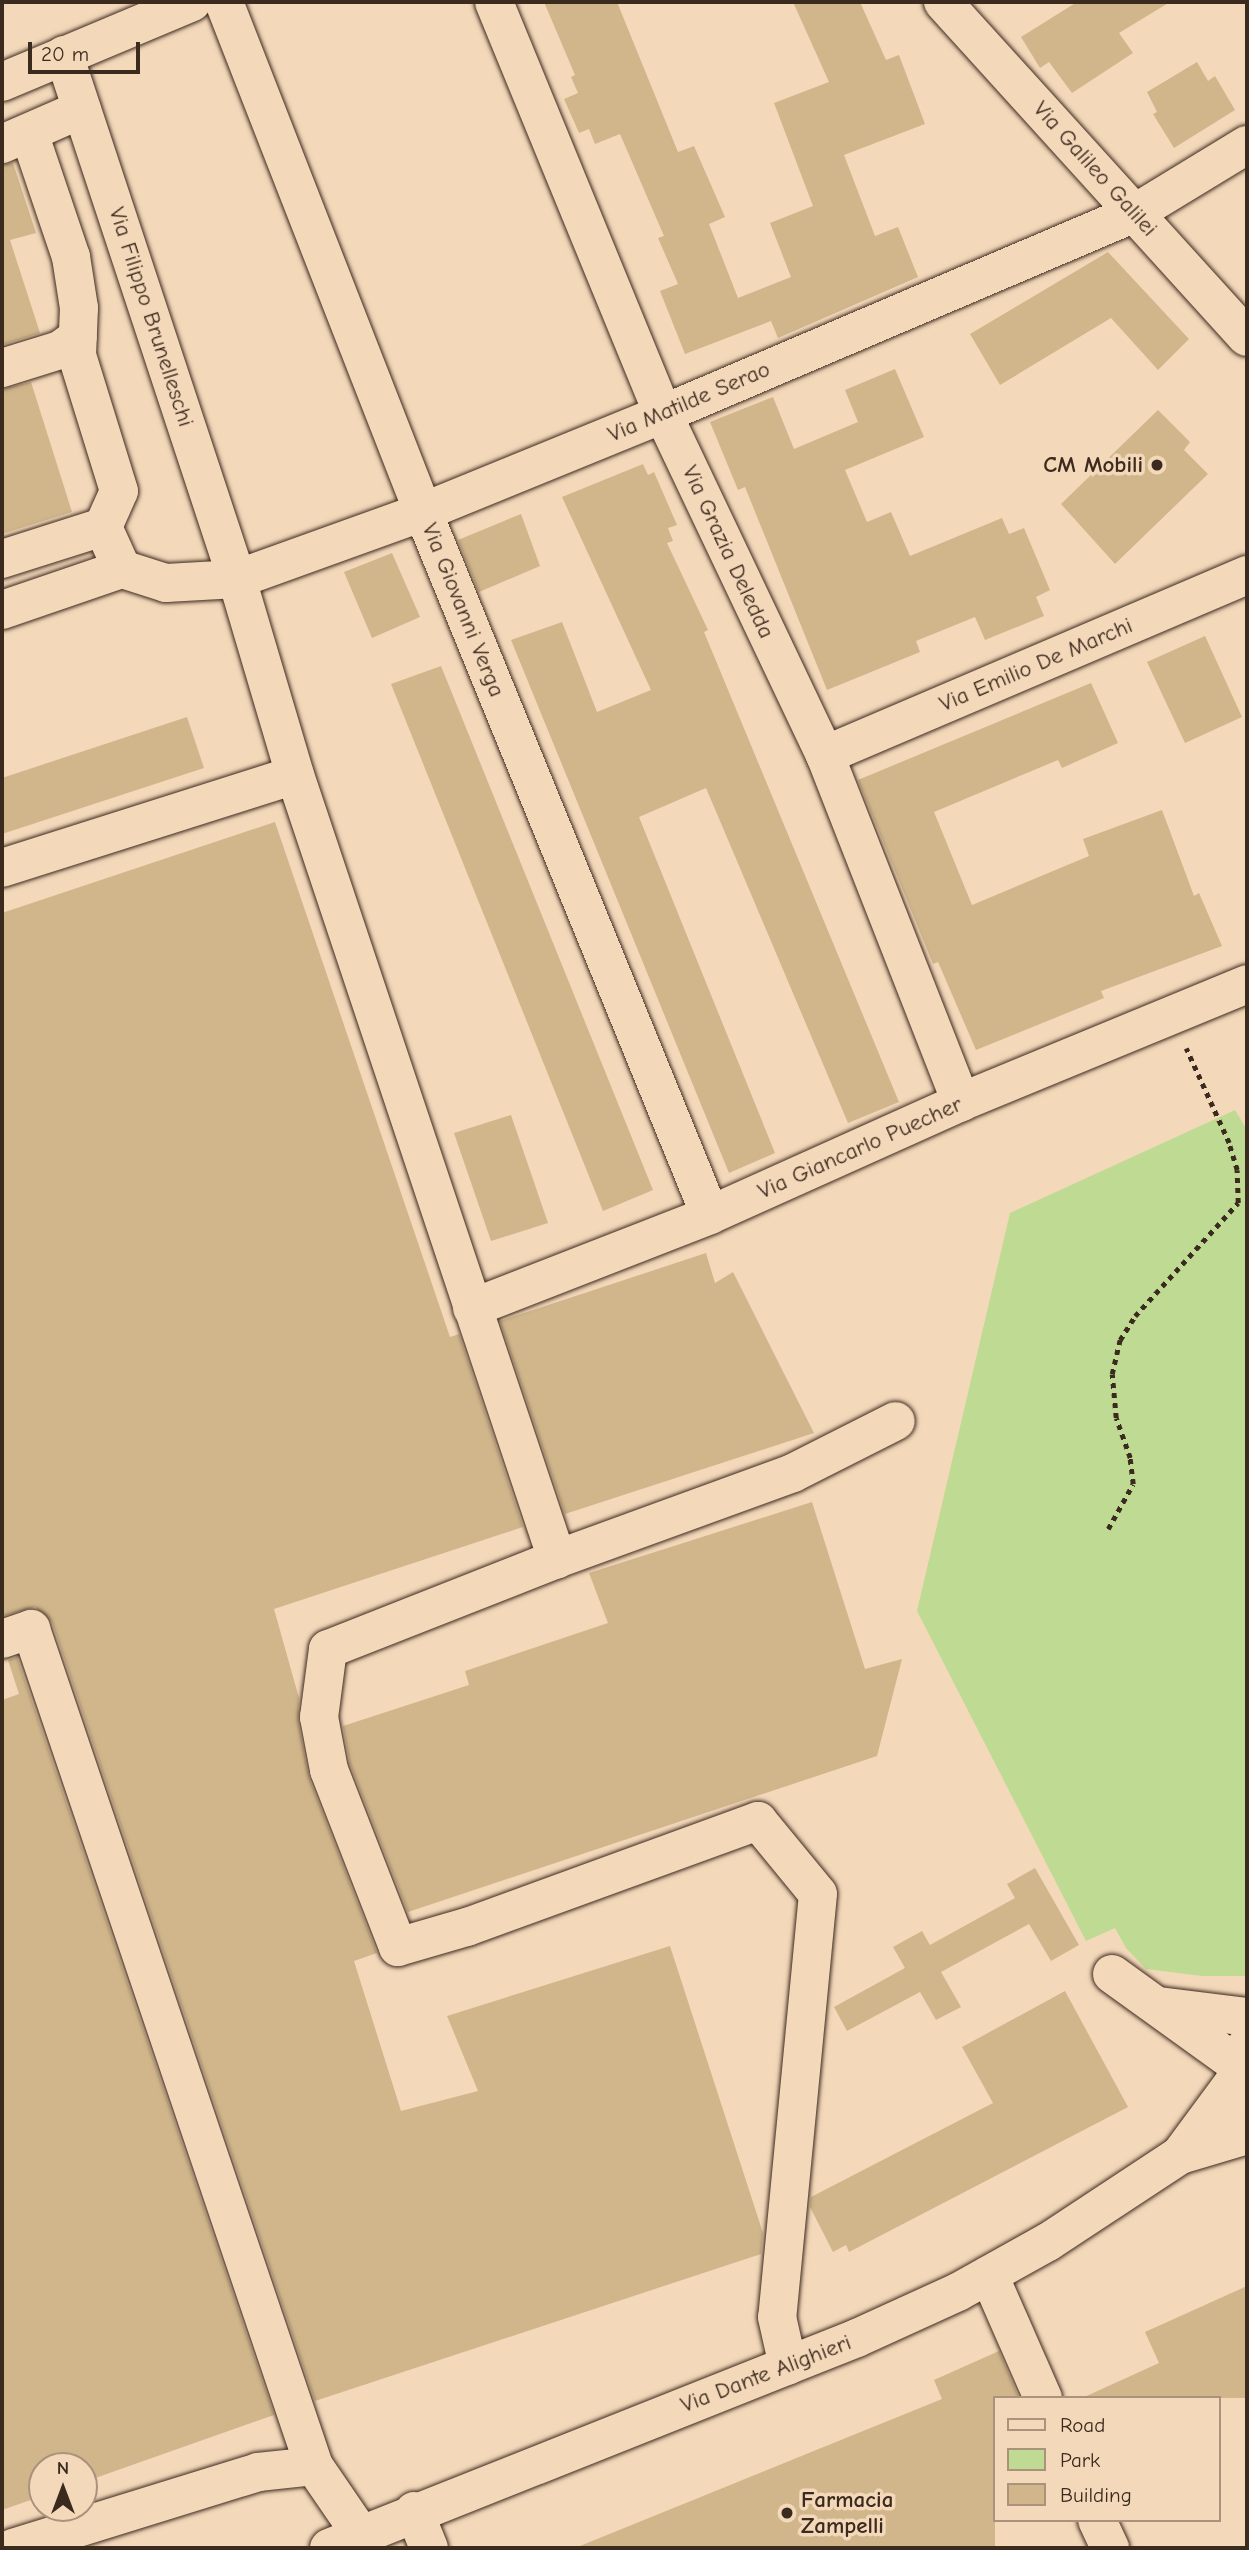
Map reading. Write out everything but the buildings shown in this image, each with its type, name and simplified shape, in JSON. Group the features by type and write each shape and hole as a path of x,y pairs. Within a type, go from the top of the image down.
{"street":[{"path":"2,82 192,2"},
{"name":"Via Giovanni Verga","path":"224,2 423,512 710,1215"},
{"name":"Via Grazia Deledda","path":"494,2 663,414 825,755 961,1102"},
{"name":"Via Galileo Galilei","path":"943,2 1247,337"},
{"name":"Via Filippo Brunelleschi","path":"64,55 237,579 278,710 295,775 557,1559"},
{"path":"2,610 122,569 103,527 119,491 77,355 79,308 71,257 15,138 82,109"},
{"name":"Via Matilde Serao","path":"122,569 166,583 237,579 423,512 663,414 1135,213 1247,145"},
{"path":"2,368 60,351 78,337"},
{"path":"2,559 103,527"},
{"name":"Via Emilio De Marchi","path":"825,755 1247,575"},
{"path":"2,868 295,775"},
{"name":"Via Giancarlo Puecher","path":"472,1308 710,1215 961,1102 1247,984"},
{"path":"788,2366 777,2317 818,1894 758,1821 467,1927 398,1947 329,1770 319,1717 328,1649 557,1559 793,1473 896,1421"},
{"path":"2,1639 31,1629 314,2466 346,2542"},
{"path":"1112,1974 1239,2063 1238,2107 1247,2124"},
{"path":"1157,2006 1247,2017"},
{"name":"Via Dante Alighieri","path":"1180,2155 1239,2063"},
{"name":"Via Dante Alighieri","path":"346,2542 414,2511 857,2339 989,2275 1048,2242 1180,2155 1247,2135"},
{"path":"989,2275 1042,2396"},
{"path":"13,2548 258,2472 314,2466"},
{"path":"414,2511 429,2548"},
{"path":"1098,2522 1110,2548"}],"path":[{"path":"1108,1530 1133,1484 1130,1458 1116,1418 1112,1374 1119,1340 1135,1316 1238,1203 1237,1170 1229,1143 1171,1016"}],"green space":[{"path":"1235,1110 1247,1130 1247,1976 1202,1976 1146,1969 1126,1948 1115,1928 1086,1941 917,1611 1010,1213"}],"place":[{"name":"CM Mobili","path":"1157,465"},
{"name":"Farmacia Zampelli","path":"787,2513"}]}
